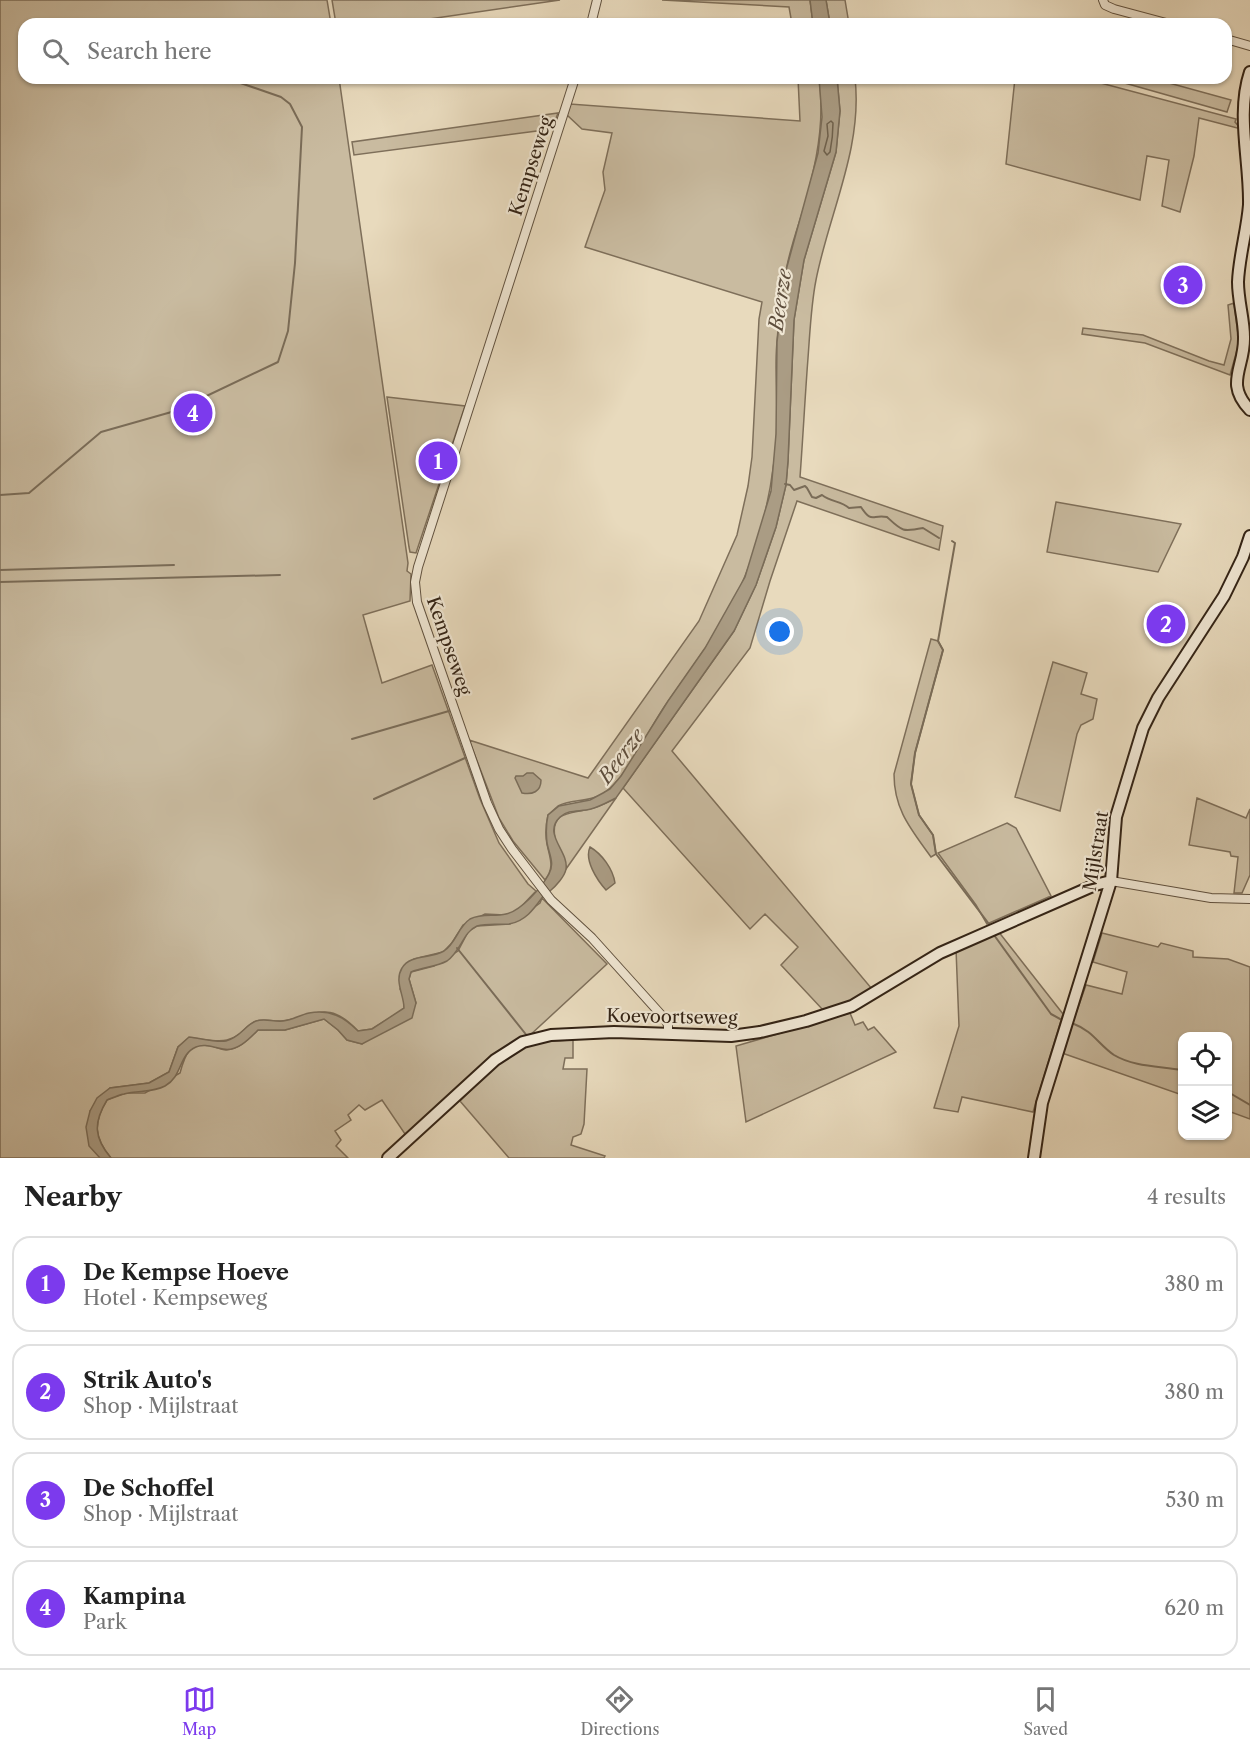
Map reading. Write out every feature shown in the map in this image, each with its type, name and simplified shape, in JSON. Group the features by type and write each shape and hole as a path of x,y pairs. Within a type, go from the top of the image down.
{"street":[{"path":"592,18 597,0"},
{"path":"1103,0 1105,5 1114,9 1148,18"},
{"path":"1232,41 1250,46"},
{"path":"1250,72 1246,84 1245,111 1249,201 1238,279 1244,346 1236,384 1239,396 1250,410"},
{"name":"Kempseweg","path":"573,84 415,582 417,602 487,802 505,838 547,895 592,938 659,1011 668,1025 668,1033"},
{"name":"Mijlstraat","path":"1034,1158 1042,1103 1111,881 1116,817 1143,728 1158,699 1224,596 1243,557 1250,536"},
{"path":"1111,881 1211,898 1250,899"},
{"name":"Koevoortseweg","path":"388,1158 495,1060 523,1042 539,1037 560,1035 624,1032 707,1037 731,1036 775,1029 843,1010 940,953 1095,885 1111,881"}],"shaded area":[{"path":"0,0 327,0 330,18 18,18 18,84 340,84 408,563 407,571 411,574 410,601 363,615 382,683 432,665 480,799 499,843 528,884 536,891 517,911 505,915 485,914 463,925 452,943 443,952 414,959 400,989 404,997 404,1009 372,1029 358,1031 338,1015 321,1012 281,1021 257,1021 227,1040 189,1038 178,1047 169,1072 149,1083 110,1088 90,1111 100,1158 0,1158"},
{"path":"332,0 560,0 436,18 335,18"},
{"path":"662,0 810,0 812,18 791,18 789,7"},
{"path":"826,0 845,0 848,18 829,18"},
{"path":"798,84 819,84 820,132 816,158 790,254 779,320 776,352 776,450 767,506 755,548 738,593 720,626 660,713 625,772 603,794 558,806 548,815 546,837 551,867 545,880 513,841 499,818 469,740 588,778 699,621 737,535 748,486 762,302 585,247 605,190 603,172 612,133 582,129 567,115 570,104 800,121"},
{"path":"838,84 855,84 856,104 850,155 814,289 800,477 943,526 939,550 797,501 750,648 672,751 872,989 844,1005 823,1010 781,965 798,947 765,914 750,929 623,788 734,631 756,585 776,527 786,485 794,320 804,260 836,152 840,111"},
{"path":"1014,84 1105,84 1236,119 1235,122 1241,129 1199,118 1194,156 1180,212 1162,206 1169,160 1147,156 1140,200 1006,164"},
{"path":"1128,84 1173,84 1231,100 1227,112"},
{"path":"558,113 552,129 354,155 352,142"},
{"path":"1234,303 1239,343 1230,375 1145,343 1082,334 1083,328 1143,335 1224,365 1231,339 1228,305"},
{"path":"387,397 465,406 416,553 410,552 409,547"},
{"path":"1056,502 1181,524 1158,572 1047,552"},
{"path":"931,639 938,641 943,650 915,753 911,784 919,815 933,835 936,854 931,857 900,809 894,774"},
{"path":"1053,662 1087,673 1081,694 1097,699 1093,719 1081,725 1077,734 1060,811 1015,797"},
{"path":"616,798 566,869 555,838 554,829 559,818 569,813 596,807"},
{"path":"1197,798 1246,818 1250,809 1250,875 1242,893 1234,893 1238,857 1231,856 1230,852 1189,845"},
{"path":"1007,823 1016,828 1051,896 987,924 938,853"},
{"path":"542,898 607,964 528,1037 407,1137 382,1100 365,1110 359,1105 348,1115 351,1120 335,1131 341,1140 336,1146 348,1158 111,1158 101,1144 97,1130 99,1116 107,1100 126,1093 145,1093 180,1073 186,1055 198,1046 212,1046 224,1050 236,1048 258,1030 285,1030 324,1019 347,1040 362,1044 416,1003 409,979 411,972 434,966 458,951 468,932 477,926 510,924 540,903"},
{"path":"998,931 1063,1014 1033,1112 962,1097 958,1112 934,1108 959,1026 956,949"},
{"path":"1102,933 1158,947 1161,943 1193,951 1193,957 1228,959 1250,967 1250,1119 1232,1112 1232,1032 1178,1032 1178,1094 1062,1053 1086,985 1122,994 1127,972 1093,962"},
{"path":"850,1013 855,1025 863,1022 868,1030 874,1027 896,1052 746,1122 736,1046"},
{"path":"573,1040 573,1058 565,1058 563,1069 587,1069 584,1124 581,1134 573,1137 571,1145 605,1156 604,1158 509,1158 460,1101 496,1065 521,1048 553,1041"}],"water":[{"path":"810,0 826,0 829,18 812,18"},
{"path":"819,84 838,84 840,111 836,152 804,260 794,320 786,485 776,527 756,585 734,631 616,798 594,808 567,813 555,823 555,836 566,862 566,869 555,886 547,891 522,919 509,924 477,926 468,933 456,952 447,961 411,972 409,979 416,1003 412,1018 362,1044 347,1040 324,1019 285,1030 258,1030 233,1049 196,1047 186,1055 175,1077 165,1086 155,1090 122,1094 107,1100 99,1116 97,1130 101,1144 111,1158 100,1158 89,1146 86,1127 90,1111 97,1098 110,1088 149,1083 169,1072 178,1047 189,1037 226,1041 256,1021 290,1020 317,1012 336,1015 358,1031 372,1029 404,1008 399,983 402,968 410,961 444,951 470,919 512,912 530,898 551,870 552,862 546,836 548,815 559,806 590,800 610,789 621,776 668,701 705,648 745,577 771,491 776,434 777,342 785,274 818,153 822,117"},
{"path":"533,773 541,780 538,790 529,794 522,793 515,778"},
{"path":"590,847 603,858 612,872 615,883 606,890 590,864"}],"waterway":[{"path":"0,495 29,493 101,432 175,411 278,362 288,331 295,263 302,127 290,104 281,97 243,84"},
{"path":"785,484 790,485 794,490 805,486 812,497 822,495 849,508 861,507 870,517 887,517 903,529 923,528 939,538"},
{"path":"952,541 955,543 938,641 943,650 915,753 911,784 919,815 933,835 936,854 989,924"},
{"path":"0,570 174,565"},
{"path":"0,582 280,575"},
{"path":"352,739 449,711"},
{"path":"374,799 465,758"},
{"path":"994,935 1051,1014 1062,1020"},
{"path":"457,948 528,1037"},
{"path":"1074,1024 1086,1030 1109,1051 1122,1059 1178,1069"},
{"path":"1232,1094 1250,1105"}],"place":[{"name":"De Schoffel","path":"1183,285"},
{"name":"Kampina","path":"193,413"},
{"name":"De Kempse Hoeve","path":"438,461"},
{"name":"Strik Auto's","path":"1166,624"}],"water label":[{"name":"Beerze","path":"780,300"},
{"name":"Beerze","path":"621,756"}]}
